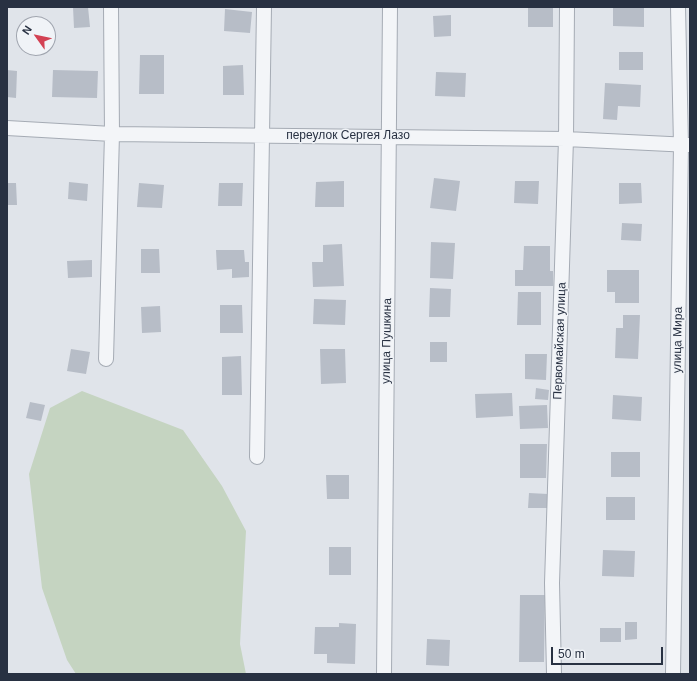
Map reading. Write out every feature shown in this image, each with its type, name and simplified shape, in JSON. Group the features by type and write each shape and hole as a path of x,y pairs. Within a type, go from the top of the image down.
{"street":[{"path":"106,359 112,134 111,7"},
{"path":"257,456 264,7"},
{"name":"улица Пушкина","path":"384,674 390,7"},
{"name":"Первомайская улица","path":"554,674 552,583 566,139 567,7"},
{"name":"улица Мира","path":"673,674 686,145 678,7"},
{"name":"переулок Сергея Лазо","path":"7,128 112,134 566,139 686,145"}],"green space":[{"path":"82,391 183,430 222,486 246,531 240,644 246,674 76,674 67,660 42,588 29,474 50,408"}],"building":[{"path":"73,7 88,7 90,27 74,28"},
{"path":"528,7 553,7 553,27 528,27"},
{"path":"613,7 644,7 644,27 613,26"},
{"path":"225,9 252,12 250,33 224,31"},
{"path":"451,15 451,36 434,37 433,16"},
{"path":"619,52 643,52 643,70 619,70"},
{"path":"140,55 164,55 164,94 139,94"},
{"path":"243,65 244,95 223,95 223,66"},
{"path":"7,70 17,71 16,98 7,97"},
{"path":"53,70 98,71 97,98 52,97"},
{"path":"436,72 466,73 465,97 435,96"},
{"path":"605,83 641,85 640,107 618,106 617,120 603,119"},
{"path":"434,178 460,181 456,211 430,208"},
{"path":"344,181 344,207 315,207 316,182"},
{"path":"515,181 539,181 538,204 514,203"},
{"path":"69,182 88,184 87,201 68,199"},
{"path":"7,183 16,183 17,205 7,205"},
{"path":"139,183 164,185 162,208 137,207"},
{"path":"219,183 243,183 242,206 218,206"},
{"path":"619,183 641,183 642,203 619,204"},
{"path":"622,223 642,224 641,241 621,240"},
{"path":"431,242 455,243 453,279 430,278"},
{"path":"342,244 344,286 313,287 312,262 323,262 323,245"},
{"path":"524,246 550,246 550,271 553,271 553,286 515,286 515,270 523,270"},
{"path":"141,249 159,249 160,273 141,273"},
{"path":"216,250 244,250 245,262 249,262 249,277 232,278 232,269 217,270"},
{"path":"92,260 92,277 68,278 67,261"},
{"path":"607,270 639,270 639,303 615,303 615,292 607,292"},
{"path":"430,288 451,289 450,317 429,317"},
{"path":"518,292 541,292 541,325 517,325"},
{"path":"314,299 346,300 345,325 313,324"},
{"path":"220,305 242,305 243,333 220,333"},
{"path":"160,306 161,332 142,333 141,307"},
{"path":"623,315 640,315 638,359 615,358 616,328 623,328"},
{"path":"430,342 447,342 447,362 430,362"},
{"path":"71,349 90,352 86,374 67,371"},
{"path":"320,349 345,349 346,383 321,384"},
{"path":"525,354 547,354 546,380 525,379"},
{"path":"241,356 242,395 222,395 222,357"},
{"path":"536,388 549,390 548,400 535,399"},
{"path":"512,393 513,416 476,418 475,394"},
{"path":"613,395 642,397 641,421 612,419"},
{"path":"30,402 45,405 41,421 26,418"},
{"path":"547,405 548,428 520,429 519,406"},
{"path":"520,444 547,444 546,478 520,478"},
{"path":"611,452 640,452 640,477 611,477"},
{"path":"326,475 349,475 349,499 327,499"},
{"path":"529,493 548,494 548,508 528,508"},
{"path":"606,497 635,497 635,520 606,520"},
{"path":"329,547 351,547 351,575 329,575"},
{"path":"603,550 635,551 634,577 602,576"},
{"path":"520,595 545,595 544,662 519,662"},
{"path":"625,622 637,622 637,639 625,640"},
{"path":"339,623 356,624 355,664 327,663 327,654 314,654 315,627 339,627"},
{"path":"600,628 621,628 621,642 600,642"},
{"path":"427,639 450,640 449,666 426,665"}]}
